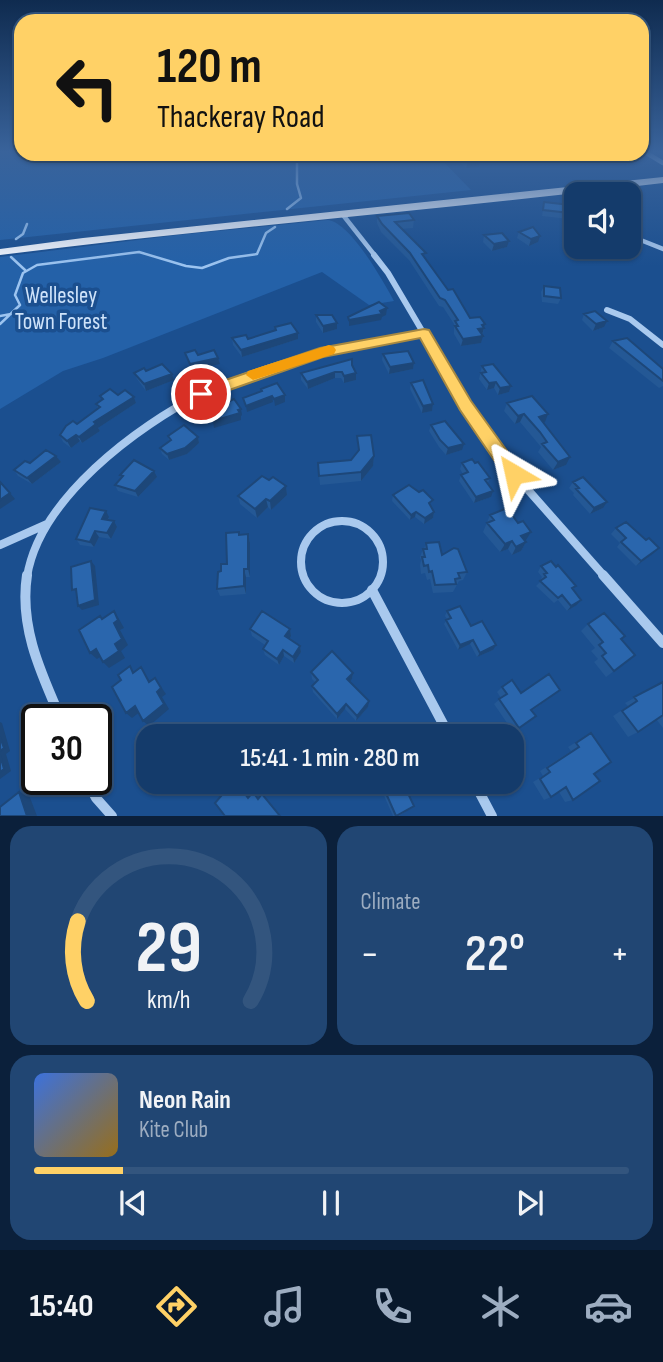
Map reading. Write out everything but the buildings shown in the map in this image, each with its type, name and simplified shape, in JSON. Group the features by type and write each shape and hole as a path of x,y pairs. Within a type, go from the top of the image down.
{"highway":[{"path":"0,246 206,222 543,190"},
{"path":"534,196 574,190"},
{"path":"0,252 343,215 610,190"}],"street":[{"path":"343,215 388,273 466,405 514,474 663,643"},
{"path":"641,240 663,249"},
{"path":"607,310 630,319 663,345"},
{"path":"55,704 31,648 25,616 24,590 29,563 48,524 71,494 152,424 193,398 320,352 424,333"},
{"path":"345,523 369,532 383,554 384,566 380,579 372,590 349,601 336,601 312,590 300,569 299,557 309,536 320,528 345,523"},
{"path":"0,545 48,524"},
{"path":"372,590 443,724"},
{"path":"480,794 492,816"},
{"path":"94,795 112,816"}],"green space":[{"path":"0,190 470,190 0,240"},
{"name":"Wellesley Town Forest","path":"328,220 346,231 356,242 394,301 369,305 322,272 103,358 63,371 0,409 0,257"}],"waterway":[{"path":"287,209 301,198 299,190"},
{"path":"16,239 23,234 27,224"},
{"path":"10,314 20,305 15,295 23,273 37,265 139,252 202,268 229,258 257,254 266,233 275,227"},
{"path":"11,257 25,270"},
{"path":"0,316 10,314"},
{"path":"0,324 10,314"}],"slow traffic":[{"path":"253,375 329,350"}],"route":[{"path":"201,394 320,352 362,342 424,333 466,405 514,474"}]}
